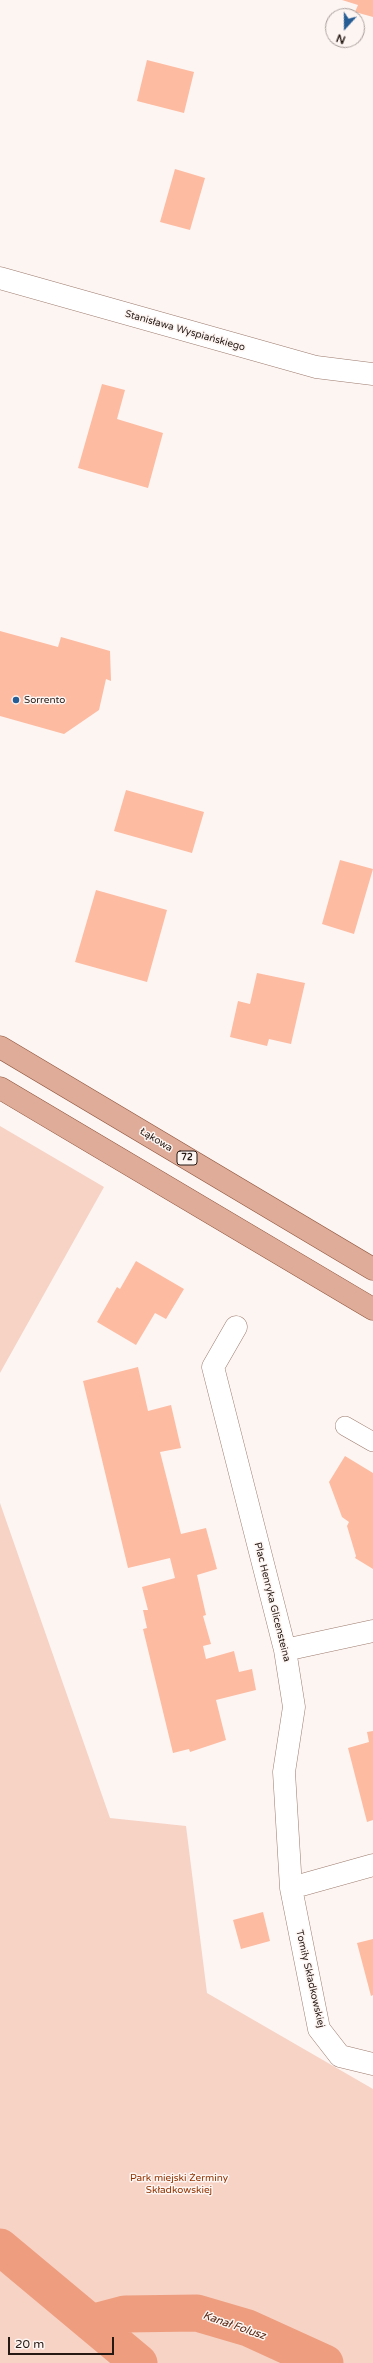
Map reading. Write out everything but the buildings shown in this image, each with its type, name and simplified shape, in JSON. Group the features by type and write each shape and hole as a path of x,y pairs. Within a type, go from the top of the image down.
{"main road":[{"name":"Łąkowa","path":"0,1047 373,1269"},
{"path":"0,1088 373,1309"}],"street":[{"name":"Stanisława Wyspiańskiego","path":"0,278 316,367 373,374"},
{"name":"Plac Henryka Glicensteina","path":"236,1327 213,1367 285,1650 294,1706 284,1772 291,1888"},
{"path":"285,1650 373,1631"},
{"path":"291,1888 373,1865"},
{"name":"Tomiły Składkowskiej","path":"291,1888 319,2029 340,2056 373,2064"}],"lane":[{"path":"345,1426 373,1442"}],"green space":[{"path":"0,1126 104,1187 0,1373"},
{"name":"Park miejski Żerminy Składkowskiej","path":"0,1503 110,1818 186,1826 207,1993 373,2089 373,2363 0,2363"}],"waterway":[{"name":"Kanał Folusz","path":"0,2247 139,2363"},
{"name":"Kanał Folusz","path":"91,2323 125,2314 197,2313 248,2328 325,2363"}],"place":[{"name":"Sorrento","path":"16,700"}]}
